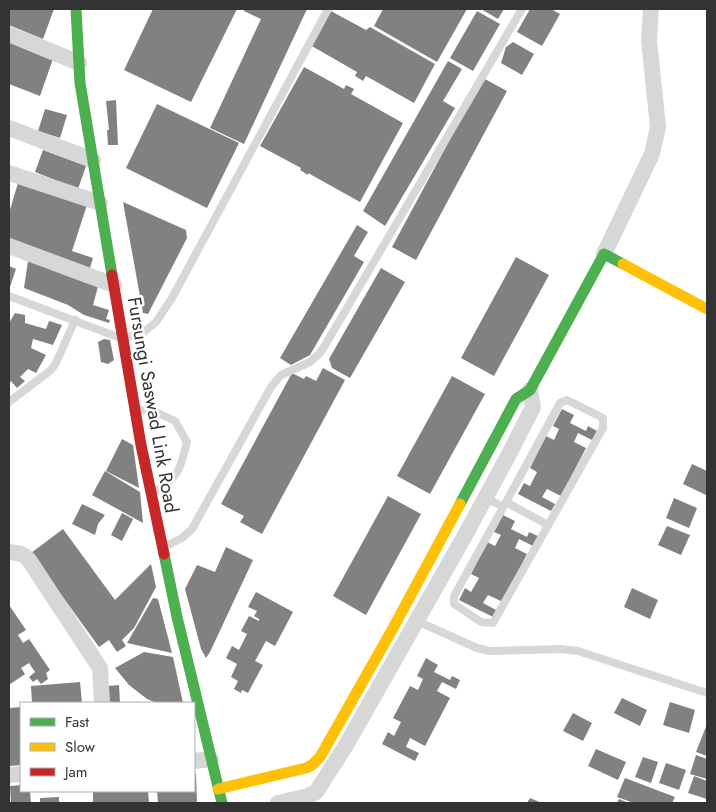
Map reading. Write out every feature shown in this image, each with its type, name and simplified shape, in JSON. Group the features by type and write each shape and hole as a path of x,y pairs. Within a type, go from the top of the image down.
{"street":[{"name":"Fursungi Saswad Link Road","path":"76,9 80,83 135,410 177,617 222,803"},
{"path":"218,789 306,768 320,757 392,630 516,399 530,390 604,254 652,154 658,126 649,40 651,9"},
{"path":"9,34 79,63"},
{"path":"9,128 93,160"},
{"path":"9,173 100,204"},
{"path":"9,246 114,285"},
{"path":"604,254 707,309"},
{"path":"278,803 308,796 316,792 345,747 417,621 533,407 530,390"},
{"path":"9,552 18,552 25,555 29,560 100,668 102,702"},
{"path":"195,761 210,759"}],"lane":[{"path":"9,296 123,338 144,332 156,322 172,298 328,9"},
{"path":"162,548 182,538 192,529 271,387 280,375 310,362 320,353 522,9"},
{"path":"9,402 51,370 75,320"},
{"path":"567,400 603,418 603,428 493,623 481,622 454,604 454,596 505,505 560,403 567,400"},
{"path":"135,410 154,410 175,421 187,442 181,469 168,484 151,494"},
{"path":"485,498 548,525"},
{"path":"417,621 477,648 489,651 561,649 578,651 707,693"}],"building":[{"path":"9,9 54,9 43,39 9,25"},
{"path":"153,9 237,9 191,102 124,70"},
{"path":"245,9 307,9 244,144 210,128 261,19 244,11"},
{"path":"383,9 467,9 437,62 374,26"},
{"path":"481,9 504,9 498,19"},
{"path":"530,9 551,9 560,14 542,46 517,32"},
{"path":"329,10 366,30 370,27 435,64 414,103 366,76 363,81 355,76 357,72 310,45"},
{"path":"477,11 500,24 473,71 450,58"},
{"path":"9,39 54,56 40,96 9,84"},
{"path":"513,42 534,54 522,75 501,63 506,47"},
{"path":"448,61 462,69 443,101 455,108 385,226 363,211"},
{"path":"304,67 344,89 346,85 354,89 351,94 403,123 360,202 308,173 308,175 300,170 301,168 260,146"},
{"path":"483,78 507,91 416,260 392,247"},
{"path":"116,100 118,145 108,145 107,130 109,130 106,101"},
{"path":"157,104 239,143 207,208 126,168"},
{"path":"45,109 67,115 60,138 38,131"},
{"path":"43,150 86,166 78,189 35,172"},
{"path":"18,183 87,205 72,251 93,258 90,268 9,242 9,213"},
{"path":"123,202 186,230 187,238 148,314 143,313"},
{"path":"357,225 368,232 354,256 364,262 310,355 291,365 280,358"},
{"path":"516,257 549,275 494,376 461,358"},
{"path":"28,261 99,283 93,305 109,310 106,319 110,320 109,323 84,315 68,305 24,288"},
{"path":"9,266 16,269 9,290"},
{"path":"381,268 405,282 350,378 332,368 329,359"},
{"path":"15,313 25,315 25,323 46,329 49,321 62,325 53,345 33,339 31,348 46,355 36,373 28,369 20,377 25,381 17,388 11,381 9,383 9,323"},
{"path":"104,339 110,340 114,360 108,364 101,362 98,342"},
{"path":"323,368 345,380 262,534 240,522 244,516 221,504 292,373 304,379 306,376 316,381"},
{"path":"452,376 485,394 430,494 397,476"},
{"path":"562,409 574,415 570,423 586,431 588,426 597,431 592,440 578,433 574,442 586,448 561,496 547,489 542,497 555,504 551,511 518,494 524,483 530,486 537,472 530,468 546,436 554,440 559,429 553,426"},
{"path":"122,439 133,445 139,488 106,471"},
{"path":"692,464 707,471 706,495 683,484"},
{"path":"105,471 140,492 143,523 92,495"},
{"path":"388,496 421,514 366,615 333,596"},
{"path":"674,498 697,508 689,528 666,518"},
{"path":"82,504 105,515 98,524 95,535 72,524"},
{"path":"122,513 133,519 122,541 111,535"},
{"path":"503,515 515,521 511,529 527,537 529,532 538,536 533,546 519,539 515,548 527,554 503,602 488,595 483,603 496,610 493,617 459,600 465,588 471,592 479,578 471,574 487,542 495,546 501,535 494,532"},
{"path":"667,526 690,535 681,555 658,545"},
{"path":"63,529 115,600 151,564 156,587 134,628 122,640 126,646 117,652 109,640 99,647 31,553"},
{"path":"226,547 253,560 206,658 201,649 185,589 197,565 215,572"},
{"path":"632,588 658,600 650,619 624,607"},
{"path":"256,592 293,612 275,646 266,641 255,661 263,665 248,693 242,690 241,693 234,689 238,681 231,677 237,664 226,658 232,646 239,650 247,634 241,631 249,616 259,621 254,616 257,611 248,607"},
{"path":"153,598 158,599 172,653 127,643"},
{"path":"9,605 26,630 18,635 23,643 29,639 50,670 46,673 48,679 41,684 37,679 33,682 29,677 35,672 29,663 21,668 25,674 9,685"},
{"path":"144,652 173,657 183,702 154,702 147,699 129,685 115,668"},
{"path":"426,658 438,665 434,672 450,680 452,676 460,680 456,689 442,682 437,691 450,698 425,746 410,738 406,747 419,753 415,761 382,744 388,732 394,736 401,722 393,718 410,686 418,690 423,679 417,676"},
{"path":"80,682 82,702 32,702 31,686"},
{"path":"119,685 120,702 109,702 108,686"},
{"path":"622,698 647,710 640,726 614,713"},
{"path":"670,702 695,710 689,733 663,725"},
{"path":"20,707 20,765 9,766 9,708"},
{"path":"573,713 592,723 583,741 563,731"},
{"path":"707,724 707,756 696,752"},
{"path":"596,749 626,762 618,780 588,766"},
{"path":"696,755 707,759 707,779 690,774"},
{"path":"643,757 658,762 651,783 635,777"},
{"path":"666,763 686,770 679,790 659,783"},
{"path":"196,774 197,803 158,803 157,792 195,792"},
{"path":"694,776 707,781 707,799 688,793"},
{"path":"625,778 675,797 672,803 634,803 617,797"},
{"path":"20,785 20,792 30,792 31,803 11,803 10,786"},
{"path":"93,792 148,792 149,803 93,803"},
{"path":"59,797 59,803 40,803 40,798"},
{"path":"530,798 542,803 527,803"},
{"path":"619,799 629,803 617,803"}],"traffic: fast":[{"path":"76,9 80,83 112,275"},
{"path":"460,504 516,399 530,390 604,254 623,264"},
{"path":"164,554 177,617 222,803"}],"traffic: slow":[{"path":"623,264 707,309"},
{"path":"218,789 306,768 320,757 392,630 460,504"}],"traffic: jam":[{"path":"112,275 141,445 164,554"}]}
